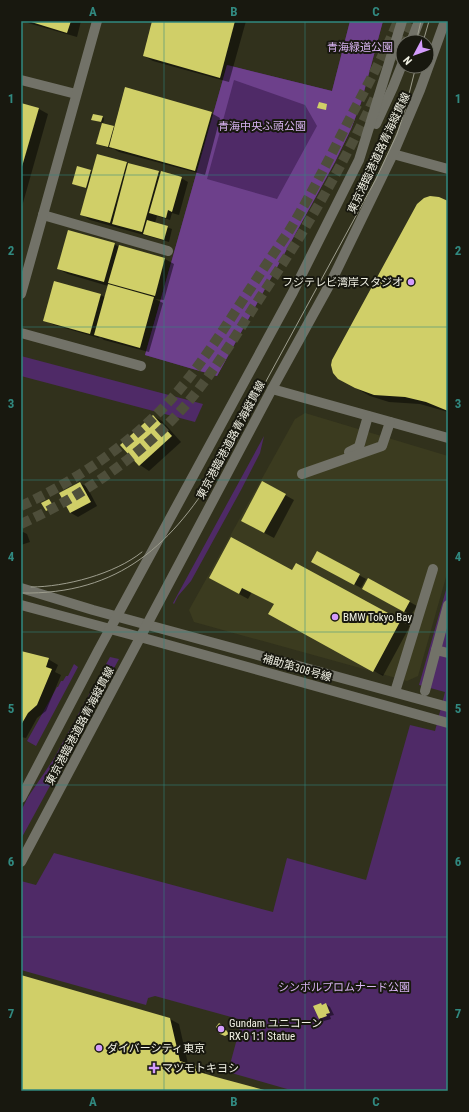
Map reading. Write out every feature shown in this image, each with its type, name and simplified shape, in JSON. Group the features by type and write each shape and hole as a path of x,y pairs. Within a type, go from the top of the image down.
{"street":[{"path":"21,294 97,21"},
{"name":"東京港臨港道路青海縦貫線","path":"21,798 110,629 293,292 359,160 402,21"},
{"path":"414,34 419,21"},
{"name":"東京港臨港道路青海縦貫線","path":"21,862 272,389 331,282 393,154 420,90 445,21"},
{"path":"359,160 398,74"},
{"path":"21,80 76,94"},
{"path":"393,154 448,169"},
{"path":"43,215 168,250"},
{"path":"21,332 141,366"},
{"path":"272,389 448,438"},
{"path":"368,416 359,447 302,474 382,446 390,422"},
{"path":"395,692 433,569"},
{"name":"補助第308号線","path":"21,588 117,616 448,707"},
{"path":"425,691 448,604"},
{"name":"補助第308号線","path":"21,605 140,636 448,723"},
{"path":"436,650 448,653"}],"shaded area":[{"path":"305,413 448,456 448,570 418,676 407,681 194,622 189,610 295,419"}],"green space":[{"name":"青海中央ふ頭公園","path":"350,21 383,21 361,103 351,129 335,162 217,376 145,355 227,65 332,91"},
{"name":"青海緑道公園","path":"350,21 383,21 361,103 351,129 335,162 217,376 145,355 227,65 332,91","holes":["234,80 305,105 317,126 277,199 207,179"]},
{"path":"21,356 203,404 195,422 21,376"},
{"path":"264,436 260,453 241,490 191,581 178,596 174,604 173,603"},
{"name":"シンボルプロムナード公園","path":"448,583 448,1091 294,1091 228,1072 242,1020 155,996 148,998 146,1005 21,970 21,881 36,885 54,853 273,912 287,858 366,880 410,725 435,731 445,692 419,685"},
{"path":"110,657 119,659 21,839 21,811 28,797 53,760"},
{"path":"74,664 78,667 36,746 27,741 57,687 66,676 68,676"}],"building":[{"path":"28,21 71,21 67,33"},
{"path":"152,21 235,21 220,78 143,56"},
{"path":"125,87 212,112 195,171 109,147"},
{"path":"319,102 327,104 326,110 317,108"},
{"path":"21,103 39,108 21,170"},
{"path":"93,114 103,116 101,122 91,120"},
{"path":"102,123 114,126 108,147 96,144"},
{"path":"97,154 127,162 110,223 80,215"},
{"path":"128,163 159,171 142,232 112,224"},
{"path":"77,166 91,170 86,188 72,184"},
{"path":"161,171 182,177 172,212 168,210 166,218 149,213"},
{"name":"フジテレビ湾岸スタジオ","path":"430,196 439,197 448,201 448,411 426,402 405,397 374,395 355,388 338,379 333,373 331,365 332,360 417,204 424,198"},
{"path":"147,220 168,226 164,240 143,234"},
{"path":"68,230 115,243 104,282 57,269"},
{"path":"119,245 165,258 155,296 108,283"},
{"path":"54,281 101,294 90,334 43,321"},
{"path":"108,284 154,297 140,348 94,335"},
{"path":"153,415 172,436 139,466 120,445"},
{"path":"262,481 286,494 264,533 241,521"},
{"path":"80,482 91,502 70,513 59,493"},
{"path":"49,499 54,507 46,511 41,503"},
{"name":"BMW Tokyo Bay","path":"231,537 292,570 296,563 401,620 373,672 268,614 274,604 242,588 239,594 209,578"},
{"path":"317,551 360,574 354,585 311,562"},
{"path":"368,578 410,601 404,612 362,589"},
{"path":"21,651 49,658 46,667 52,669 37,705 28,713 21,725"},
{"name":"ダイバーシティ東京","path":"21,975 170,1018 180,1061 196,1066 196,1071 268,1091 21,1091"},
{"path":"321,1003 322,1005 326,1003 330,1013 319,1019 313,1006"},
{"name":"Gundam ユニコーン RX-0 1:1 Statue","path":"219,1023 229,1034 225,1036 220,1034 216,1027"}],"tunnel":[{"path":"21,506 60,486 114,451 148,423 187,380 220,335 289,231 320,176 375,71 398,21"},
{"path":"393,59 411,21"},
{"path":"21,524 62,503 101,479 120,465 156,436 195,394 225,353 297,241 338,169 376,95"}],"tram line":[{"path":"418,34 421,21"},
{"path":"425,34 429,21"},
{"path":"21,593 56,591 87,585 115,574 140,559 163,540 203,493 221,464 376,179 397,134 414,74"},
{"path":"31,587 59,585 89,578 118,567 142,552"}],"place":[{"name":"フジテレビ湾岸スタジオ","path":"411,282"},
{"name":"BMW Tokyo Bay","path":"335,617"},
{"name":"Gundam ユニコーン RX-0 1:1 Statue","path":"221,1029"},
{"name":"ダイバーシティ東京","path":"99,1048"},
{"name":"マツモトキヨシ","path":"154,1068"}]}
